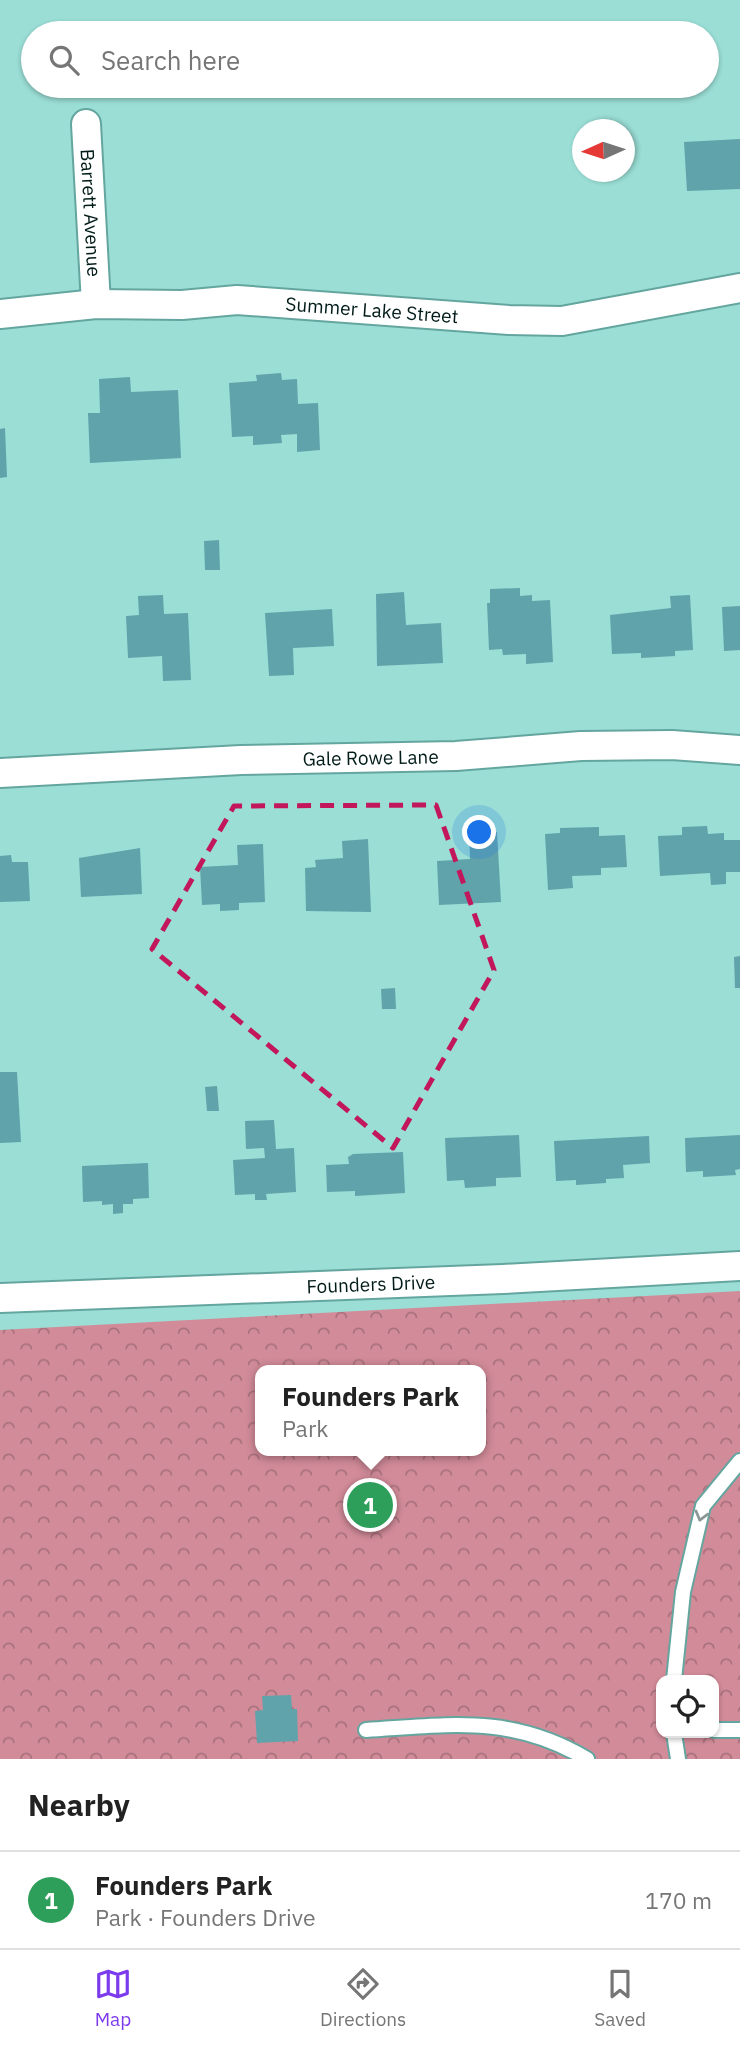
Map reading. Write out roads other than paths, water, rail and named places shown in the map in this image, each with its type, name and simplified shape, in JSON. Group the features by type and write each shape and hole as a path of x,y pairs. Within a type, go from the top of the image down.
{"street":[{"name":"Barrett Avenue","path":"86,124 96,304"},
{"name":"Summer Lake Street","path":"0,314 96,304 182,305 237,300 562,321 740,288"},
{"name":"Gale Rowe Lane","path":"0,773 241,761 456,756 581,746 672,745 740,750"},
{"name":"Founders Drive","path":"0,1298 503,1279 740,1266"}],"lane":[{"path":"675,1675 683,1592 703,1506 740,1461"},
{"path":"366,1730 467,1724 521,1729 562,1744 587,1759"},
{"path":"719,1730 740,1730"},
{"path":"675,1738 678,1759"}],"place":[{"name":"Founders Park","path":"370,1505"}]}
